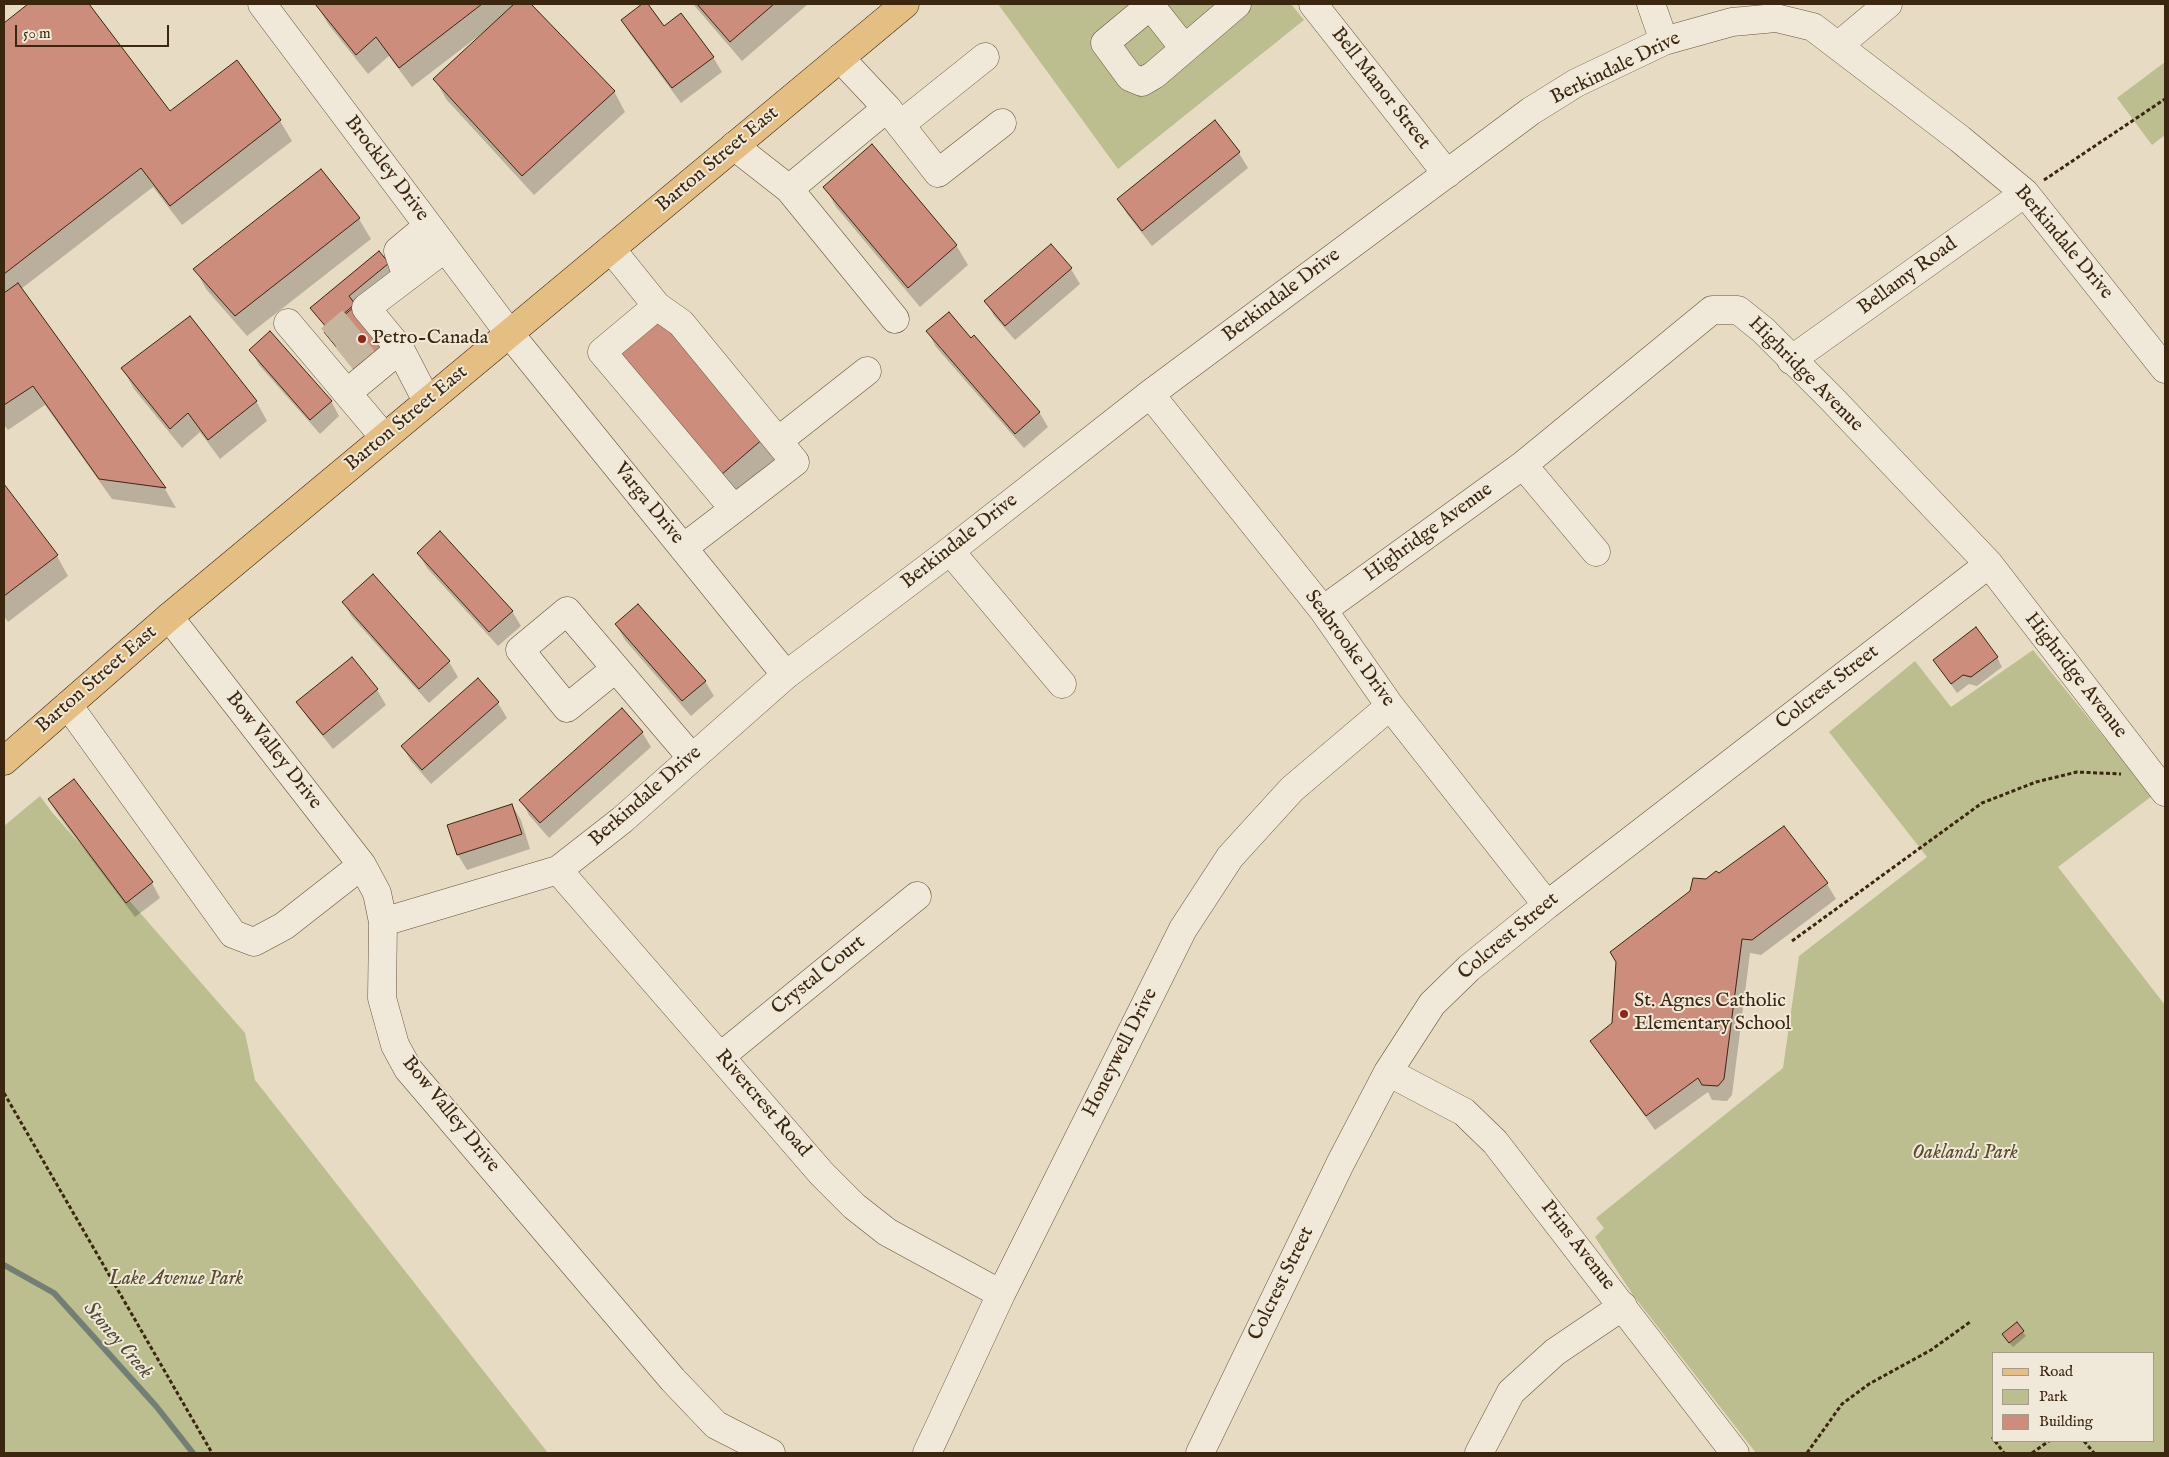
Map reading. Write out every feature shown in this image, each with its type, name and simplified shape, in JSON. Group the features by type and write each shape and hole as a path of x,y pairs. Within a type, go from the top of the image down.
{"main road":[{"name":"Barton Street East","path":"4,761 169,617 906,4"}],"street":[{"name":"Brockley Drive","path":"262,4 509,333"},
{"path":"1184,48 1151,4 1105,43 1130,77 1142,82 1154,75 1237,4"},
{"name":"Bell Manor Street","path":"1313,4 1447,174"},
{"path":"1651,4 1664,41"},
{"path":"1838,45 1888,4"},
{"name":"Berkindale Drive","path":"383,922 558,870 622,820 786,674 950,551 1150,394 1531,112 1569,88 1664,41 1732,22 1776,18 1813,27 1960,139 2025,193 2165,369"},
{"path":"789,189 893,116 985,57"},
{"path":"840,58 893,116 938,173 1002,123"},
{"path":"734,146 789,189 895,319"},
{"name":"Bellamy Road","path":"1792,360 2025,193"},
{"path":"407,277 398,251 428,226"},
{"path":"427,401 400,349 371,321 407,277 445,248"},
{"path":"611,249 657,306 680,323 796,462 683,548"},
{"path":"657,306 602,352 734,509"},
{"name":"Highridge Avenue","path":"1323,610 1523,465 1712,310 1738,310 1764,330 1989,564 2159,784"},
{"path":"288,323 329,355 346,393 384,438"},
{"name":"Varga Drive","path":"509,333 786,674"},
{"path":"346,393 400,349"},
{"path":"778,441 867,371"},
{"name":"Seabrooke Drive","path":"1150,394 1323,610 1390,706 1547,905"},
{"path":"1523,465 1596,552"},
{"path":"950,551 1062,684"},
{"name":"Colcrest Street","path":"1200,1453 1340,1164 1388,1072 1432,1004 1469,968 1547,905 1989,564"},
{"name":"Bow Valley Drive","path":"169,617 362,865 377,893 383,922 382,998 395,1045 408,1068 673,1380 716,1425 771,1453"},
{"path":"616,668 692,758"},
{"path":"68,705 233,934 254,942 284,926 362,865"},
{"name":"Honeywell Drive","path":"927,1453 1001,1294 1183,929 1230,857 1292,789 1390,706"},
{"name":"Rivercrest Road","path":"558,870 822,1174 854,1206 887,1232 1001,1294"},
{"name":"Crystal Court","path":"721,1056 917,896"},
{"name":"Prins Avenue","path":"1388,1072 1464,1112 1495,1142 1624,1306 1736,1453"},
{"path":"1479,1453 1511,1392 1555,1352 1624,1306"}],"path":[{"path":"2025,193 2165,99"},
{"path":"1792,941 1982,803 2036,782 2077,772 2159,784"},
{"path":"4,1093 212,1453"},
{"path":"1807,1453 1842,1404 1869,1384 1931,1350 1970,1322"},
{"path":"1996,1442 2004,1453"},
{"path":"2032,1453 2048,1442"},
{"path":"2085,1442 2094,1453"}],"green space":[{"path":"998,4 1291,4 1304,20 1118,169"},
{"path":"2165,62 2165,135 2152,145 2117,98"},
{"name":"Oaklands Park","path":"2033,650 2152,796 2058,867 2165,1005 2165,1453 1756,1453 1633,1295 1595,1237 1604,1228 1596,1218 1783,1068 1799,956 1927,857 1829,732 1915,661 1951,707"},
{"name":"Lake Avenue Park","path":"40,796 245,1033 255,1080 548,1453 4,1453 4,826"}],"building":[{"path":"28,4 89,4 170,111 237,60 281,120 170,206 141,168 4,274 4,23"},
{"path":"315,4 482,4 399,68 376,37 356,55"},
{"path":"514,4 531,4 615,91 522,176 433,79"},
{"path":"642,4 648,4 664,26 681,13 714,57 672,88 621,20"},
{"path":"697,4 774,4 730,42"},
{"path":"1215,120 1240,152 1142,231 1117,199"},
{"path":"872,144 957,245 908,288 823,187"},
{"path":"321,169 360,218 235,316 193,269"},
{"path":"1051,244 1072,268 1005,326 984,301"},
{"path":"379,251 389,263 349,296 355,304 327,328 310,308"},
{"path":"18,283 166,488 99,479 33,386 4,405 4,293"},
{"path":"354,307 391,351 360,376 324,332"},
{"path":"656,310 764,438 721,475 613,347"},
{"path":"949,312 971,338 974,335 1040,412 1015,434 926,331"},
{"path":"190,316 257,401 208,440 188,413 170,429 121,368"},
{"path":"270,331 332,401 310,420 249,350"},
{"path":"4,484 58,555 4,596"},
{"path":"440,531 513,611 489,632 417,553"},
{"path":"373,574 450,661 419,689 342,602"},
{"path":"638,604 706,681 682,701 615,624"},
{"path":"1976,627 1998,657 1971,677 1963,675 1951,684 1933,660"},
{"path":"352,657 378,689 323,735 296,702"},
{"path":"478,678 499,702 422,770 401,746"},
{"path":"622,708 643,732 540,823 519,800"},
{"path":"74,779 153,882 126,903 48,799"},
{"path":"512,804 522,834 457,855 447,825"},
{"path":"1784,826 1828,883 1752,940 1742,939 1724,1079 1718,1086 1702,1085 1698,1078 1646,1116 1590,1041 1612,1023 1616,962 1610,952 1690,891 1693,878 1706,879 1716,871 1719,873"},
{"path":"2017,1322 2024,1331 2009,1343 2002,1334"}],"waterway":[{"name":"Stoney Creek","path":"4,1265 54,1293 156,1406 193,1453"}],"tunnel":[{"path":"330,339 360,314"},
{"path":"344,358 375,333"}],"place":[{"name":"Petro-Canada","path":"362,339"},
{"name":"St. Agnes Catholic Elementary School","path":"1624,1014"}]}
